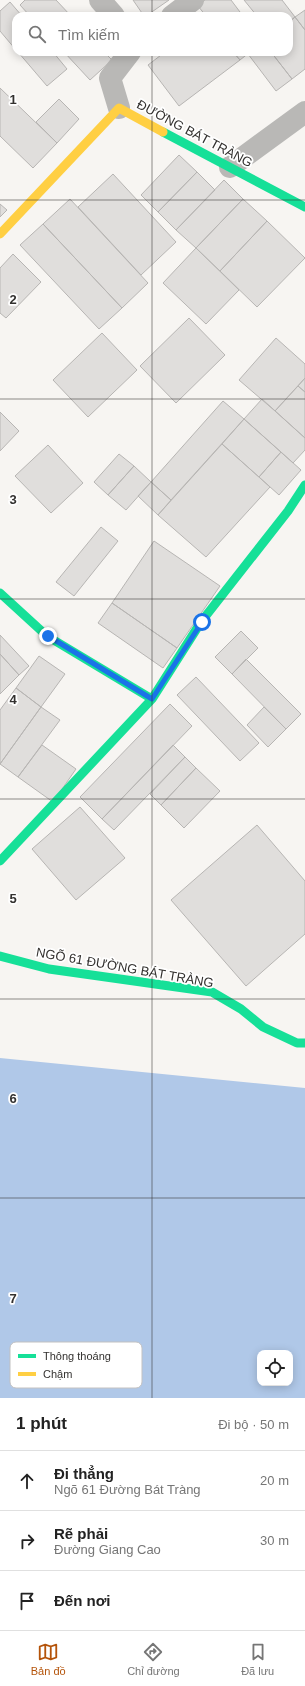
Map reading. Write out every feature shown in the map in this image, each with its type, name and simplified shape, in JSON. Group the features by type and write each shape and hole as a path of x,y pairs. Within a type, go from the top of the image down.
{"street":[{"path":"100,0 110,12"},
{"path":"177,12 193,0"},
{"path":"119,108 110,78 127,56"},
{"name":"ĐƯỜNG BÁT TRÀNG","path":"0,234 119,108 305,207"},
{"path":"230,167 305,112"},
{"path":"0,861 152,699 202,622 284,516 305,484"},
{"path":"0,593 48,636 152,699"},
{"name":"NGÕ 61 ĐƯỜNG BÁT TRÀNG","path":"0,956 49,969 212,992 241,1010 263,1027 297,1043 305,1043"}],"water":[{"path":"0,1058 305,1088 305,1398 0,1398"}],"building":[{"path":"25,0 56,0 67,12 26,12 20,5"},
{"path":"133,0 169,0 152,12 141,12"},
{"path":"205,0 231,0 240,12 203,12 198,6"},
{"path":"244,0 282,0 291,12 254,12"},
{"path":"10,2 19,12 12,12 12,45 0,31 0,11"},
{"path":"305,10 305,30 295,17"},
{"path":"295,17 305,30 305,69 292,79 274,56 293,56 293,19"},
{"path":"21,56 56,56 67,69 47,86"},
{"path":"68,56 108,56 112,60 90,80"},
{"path":"160,56 236,56 240,60 179,106 148,65"},
{"path":"236,56 245,56 240,60"},
{"path":"250,56 274,56 292,79 276,91"},
{"path":"0,88 57,143 33,168 0,136"},
{"path":"59,99 79,119 57,143 36,122"},
{"path":"179,155 197,172 158,212 141,195"},
{"path":"197,172 215,190 176,230 158,212"},
{"path":"113,174 176,242 141,275 78,207"},
{"path":"224,180 243,199 196,248 176,230"},
{"path":"70,199 148,283 122,308 43,224"},
{"path":"243,199 267,221 220,271 196,248"},
{"path":"0,204 7,210 0,217"},
{"path":"267,221 305,258 257,307 220,271"},
{"path":"43,224 122,308 99,329 20,245"},
{"path":"196,248 239,290 206,324 163,283"},
{"path":"13,254 41,282 6,318 0,313 0,268"},
{"path":"189,318 225,355 176,403 140,366"},
{"path":"102,333 137,370 88,417 53,380"},
{"path":"276,338 305,364 305,378 275,411 239,380"},
{"path":"305,378 305,392 298,386"},
{"path":"298,386 305,392 305,438 275,411"},
{"path":"262,399 305,438 305,450 293,463 244,419"},
{"path":"223,401 244,419 171,500 151,482"},
{"path":"0,412 19,431 0,451"},
{"path":"244,419 281,452 259,477 222,444"},
{"path":"222,444 270,487 206,557 158,515"},
{"path":"48,445 83,483 51,513 15,476"},
{"path":"281,452 301,470 279,495 259,477"},
{"path":"119,454 134,466 108,495 94,482"},
{"path":"134,466 151,482 126,510 108,495"},
{"path":"151,482 171,500 158,515 138,496"},
{"path":"101,527 118,541 74,596 56,582"},
{"path":"154,541 220,586 177,648 112,603"},
{"path":"112,603 177,648 163,668 98,623"},
{"path":"241,631 258,648 232,674 215,657"},
{"path":"0,635 29,666 19,675 0,654"},
{"path":"0,654 19,675 0,694"},
{"path":"39,656 65,674 41,707 16,688"},
{"path":"246,659 301,714 286,729 232,674"},
{"path":"196,677 259,743 240,761 177,695"},
{"path":"16,688 41,707 0,764 0,710"},
{"path":"170,704 192,726 102,819 80,797"},
{"path":"41,707 60,720 18,777 0,764"},
{"path":"264,707 286,729 268,747 247,725"},
{"path":"42,745 76,769 53,802 18,777"},
{"path":"173,745 185,757 114,830 102,819"},
{"path":"185,757 196,768 161,805 150,794"},
{"path":"196,768 220,791 184,828 161,805"},
{"path":"80,807 125,858 76,900 32,849"},
{"path":"257,825 305,881 305,934 246,986 171,900"}],"traffic: fast":[{"path":"163,132 305,207"},
{"path":"0,861 152,699 201,622 288,511 305,485"},
{"path":"0,593 47,636 152,699"},
{"path":"0,956 49,969 212,992 241,1009 263,1027 297,1043 305,1043"}],"traffic: slow":[{"path":"0,234 119,108 163,132"}],"route":[{"path":"48,636 152,699 202,622"}]}
